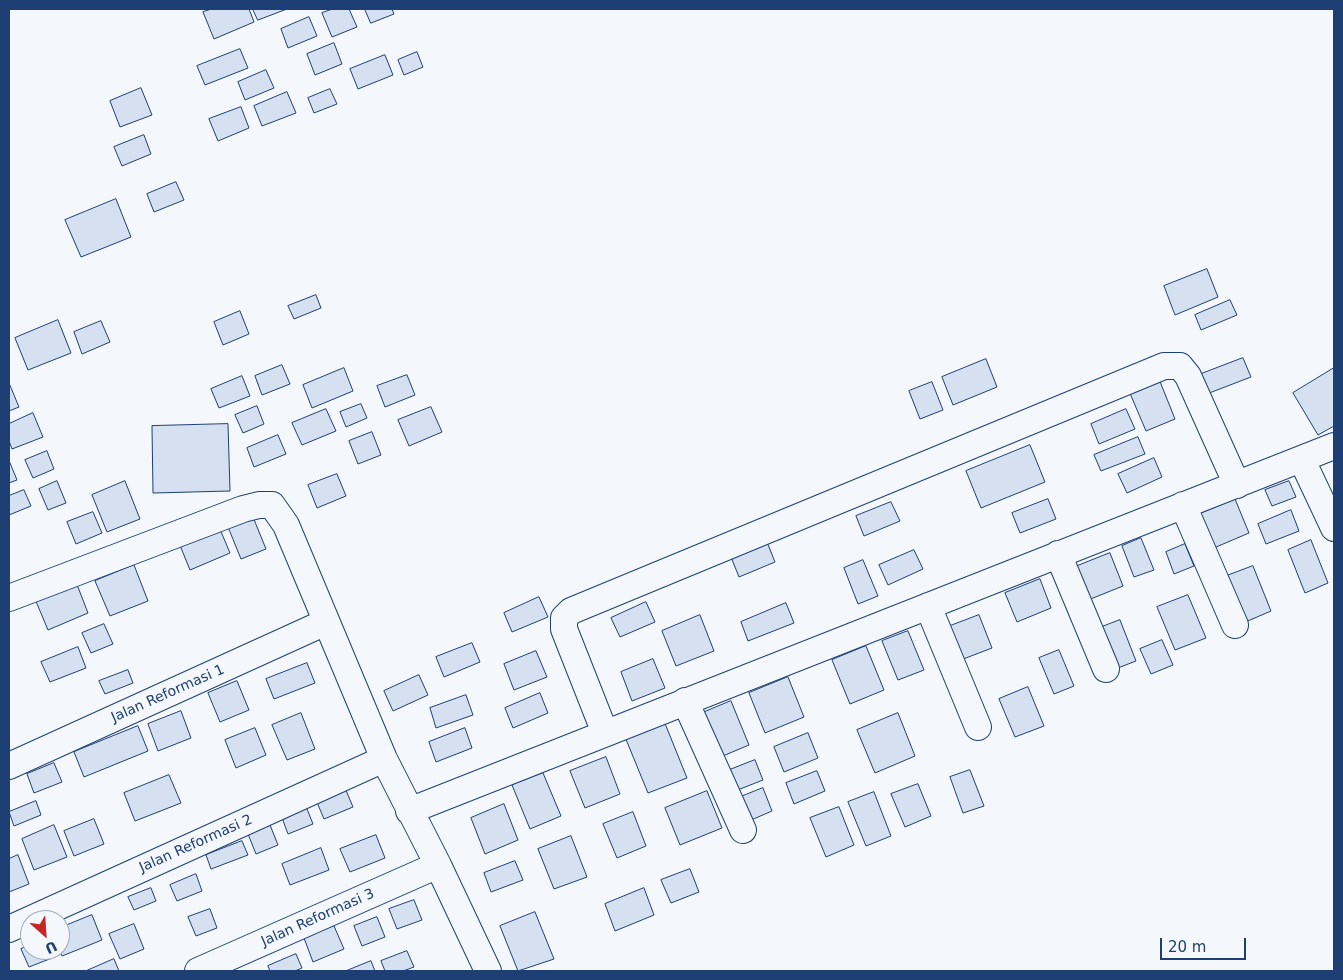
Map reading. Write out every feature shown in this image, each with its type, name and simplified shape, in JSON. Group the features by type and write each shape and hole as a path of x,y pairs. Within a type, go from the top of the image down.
{"street":[{"path":"605,734 564,629 564,618 571,611 1164,366 1180,366 1188,376 1237,485"},
{"path":"409,811 1334,446"},
{"path":"1302,460 1334,528"},
{"path":"9,598 243,509 259,505 272,505 286,525 384,759 438,865 488,971"},
{"path":"1184,505 1235,625"},
{"path":"1058,554 1106,668"},
{"path":"928,606 978,728"},
{"name":"Jalan Reformasi 1","path":"9,766 326,622"},
{"path":"685,701 743,830"},
{"name":"Jalan Reformasi 2","path":"9,929 384,759"},
{"name":"Jalan Reformasi 3","path":"198,971 438,865"}],"building":[{"path":"212,9 249,9 254,22 214,39 203,12"},
{"path":"253,9 287,9 258,20"},
{"path":"333,9 349,9 357,27 332,37 322,13"},
{"path":"365,9 392,9 394,14 371,23"},
{"path":"309,17 317,36 288,48 281,29"},
{"path":"334,43 342,64 315,75 307,54"},
{"path":"240,49 248,68 205,85 197,66"},
{"path":"417,52 423,67 404,75 398,60"},
{"path":"385,55 393,75 358,89 350,69"},
{"path":"266,70 274,88 245,100 238,82"},
{"path":"141,88 152,115 120,127 110,101"},
{"path":"330,89 337,104 314,113 308,98"},
{"path":"287,92 296,113 262,126 254,106"},
{"path":"241,107 249,128 218,141 209,119"},
{"path":"144,135 151,154 122,166 114,147"},
{"path":"176,182 184,200 154,212 147,194"},
{"path":"116,199 131,237 81,257 65,220"},
{"path":"1207,269 1218,297 1175,315 1164,286"},
{"path":"316,295 321,308 294,319 288,306"},
{"path":"1230,300 1237,315 1201,330 1195,315"},
{"path":"240,311 249,334 223,345 214,322"},
{"path":"58,320 71,353 28,370 15,338"},
{"path":"101,321 110,342 82,354 74,332"},
{"path":"1243,358 1251,377 1204,395 1196,376"},
{"path":"986,359 997,387 953,405 942,377"},
{"path":"282,365 290,384 262,395 255,376"},
{"path":"344,368 353,391 312,408 303,385"},
{"path":"1334,368 1334,426 1318,435 1293,393"},
{"path":"407,375 415,395 385,407 377,386"},
{"path":"242,376 250,396 219,408 211,389"},
{"path":"1159,379 1175,419 1146,431 1129,391"},
{"path":"932,382 943,410 920,419 909,391"},
{"path":"9,383 19,407 9,411"},
{"path":"361,404 367,418 346,427 340,412"},
{"path":"257,406 264,424 243,433 235,415"},
{"path":"431,407 442,432 409,446 398,420"},
{"path":"326,409 336,431 302,445 292,423"},
{"path":"1126,409 1135,429 1099,444 1091,424"},
{"path":"33,413 43,437 12,449 9,441 9,424"},
{"path":"228,424 230,491 153,493 152,426"},
{"path":"372,432 381,455 358,464 349,441"},
{"path":"278,435 286,454 254,467 247,448"},
{"path":"1138,437 1145,454 1101,471 1094,455"},
{"path":"1030,445 1045,482 981,508 966,471"},
{"path":"47,451 54,469 33,478 25,460"},
{"path":"1154,458 1162,477 1127,493 1118,474"},
{"path":"9,464 17,480 9,483"},
{"path":"337,474 346,496 317,508 308,485"},
{"path":"57,481 66,503 48,510 39,489"},
{"path":"125,481 140,519 107,532 92,495"},
{"path":"1289,481 1296,497 1272,506 1265,490"},
{"path":"24,490 31,506 9,515 9,496"},
{"path":"1048,499 1056,519 1020,533 1012,513"},
{"path":"1235,499 1249,533 1209,550 1195,516"},
{"path":"891,502 900,521 864,536 856,516"},
{"path":"1291,510 1299,531 1266,544 1258,524"},
{"path":"93,512 102,533 76,544 67,522"},
{"path":"253,517 266,549 241,559 228,527"},
{"path":"219,527 230,553 190,570 179,543"},
{"path":"1141,538 1154,570 1134,577 1122,546"},
{"path":"1311,540 1328,583 1305,593 1288,550"},
{"path":"767,542 775,562 739,577 731,557"},
{"path":"1185,544 1194,566 1174,574 1166,552"},
{"path":"914,550 923,569 888,585 879,565"},
{"path":"1110,553 1123,586 1083,602 1070,569"},
{"path":"863,560 878,596 858,604 844,568"},
{"path":"134,565 148,601 110,616 95,581"},
{"path":"1253,566 1271,611 1243,623 1224,577"},
{"path":"1040,579 1051,608 1017,622 1005,593"},
{"path":"76,582 88,613 48,630 35,599"},
{"path":"1188,595 1206,638 1175,650 1157,607"},
{"path":"539,597 548,617 512,632 504,613"},
{"path":"646,602 655,622 620,637 611,618"},
{"path":"786,603 794,623 748,641 741,622"},
{"path":"700,615 714,651 676,666 662,631"},
{"path":"979,615 992,648 958,661 945,628"},
{"path":"1120,620 1136,661 1110,671 1094,630"},
{"path":"104,624 113,644 91,653 82,633"},
{"path":"908,631 924,670 898,680 882,641"},
{"path":"1162,640 1173,665 1151,674 1140,649"},
{"path":"472,643 480,662 444,677 436,657"},
{"path":"866,646 884,690 850,704 832,660"},
{"path":"78,647 86,668 50,682 41,662"},
{"path":"1059,650 1074,686 1054,694 1039,658"},
{"path":"536,651 547,677 514,690 504,664"},
{"path":"653,659 665,688 632,701 621,672"},
{"path":"307,663 315,683 274,699 266,679"},
{"path":"128,670 133,683 105,694 99,681"},
{"path":"419,675 428,695 393,711 384,691"},
{"path":"788,677 804,717 765,733 749,693"},
{"path":"237,681 249,710 220,722 208,693"},
{"path":"1028,687 1044,726 1015,737 999,699"},
{"path":"540,693 548,713 513,728 505,708"},
{"path":"466,695 473,715 436,728 430,708"},
{"path":"731,701 749,745 718,758 700,714"},
{"path":"181,711 191,738 158,751 148,724"},
{"path":"301,713 315,749 287,760 272,725"},
{"path":"898,713 915,756 875,773 857,730"},
{"path":"664,721 687,778 648,793 625,737"},
{"path":"138,726 148,751 84,777 74,752"},
{"path":"255,728 266,755 236,768 225,740"},
{"path":"465,728 472,748 436,762 429,742"},
{"path":"808,733 818,758 784,772 774,747"},
{"path":"606,757 620,794 585,808 570,771"},
{"path":"755,760 763,780 735,791 727,771"},
{"path":"54,763 62,782 34,793 27,774"},
{"path":"970,770 984,806 963,813 950,777"},
{"path":"817,771 825,791 794,804 786,783"},
{"path":"543,773 561,816 530,829 512,785"},
{"path":"169,775 181,803 135,821 124,793"},
{"path":"918,784 931,816 905,827 891,794"},
{"path":"345,788 353,807 324,819 316,800"},
{"path":"763,788 772,811 742,824 733,800"},
{"path":"707,791 722,828 680,845 665,808"},
{"path":"874,792 891,836 866,846 848,802"},
{"path":"36,801 41,815 14,826 9,812"},
{"path":"305,804 313,824 288,834 281,815"},
{"path":"504,804 518,840 485,854 471,818"},
{"path":"839,807 854,845 826,857 810,818"},
{"path":"633,812 646,846 617,858 603,824"},
{"path":"94,819 104,844 74,856 64,831"},
{"path":"54,825 67,857 34,870 22,839"},
{"path":"270,825 278,845 256,854 248,834"},
{"path":"376,835 385,858 350,872 340,849"},
{"path":"571,836 587,877 554,889 538,849"},
{"path":"242,841 248,855 211,869 206,855"},
{"path":"321,848 329,870 290,885 282,864"},
{"path":"18,855 29,884 9,892 9,859"},
{"path":"515,861 523,880 491,892 484,873"},
{"path":"690,869 699,892 671,903 661,880"},
{"path":"196,874 202,891 177,901 170,885"},
{"path":"151,888 156,901 134,910 128,897"},
{"path":"644,888 654,915 615,931 605,904"},
{"path":"414,900 422,920 397,929 389,909"},
{"path":"210,909 217,928 196,936 188,917"},
{"path":"535,912 554,959 518,971 500,926"},
{"path":"92,915 102,940 70,953 70,924"},
{"path":"377,917 385,937 362,946 354,926"},
{"path":"134,924 144,949 120,959 109,934"},
{"path":"334,926 344,949 313,962 304,938"},
{"path":"407,951 414,967 403,971 385,971 381,961"},
{"path":"296,954 302,968 295,971 270,971 268,966"},
{"path":"114,959 119,971 86,971"},
{"path":"26,960 47,960 29,967"},
{"path":"371,961 375,971 346,971"}]}
